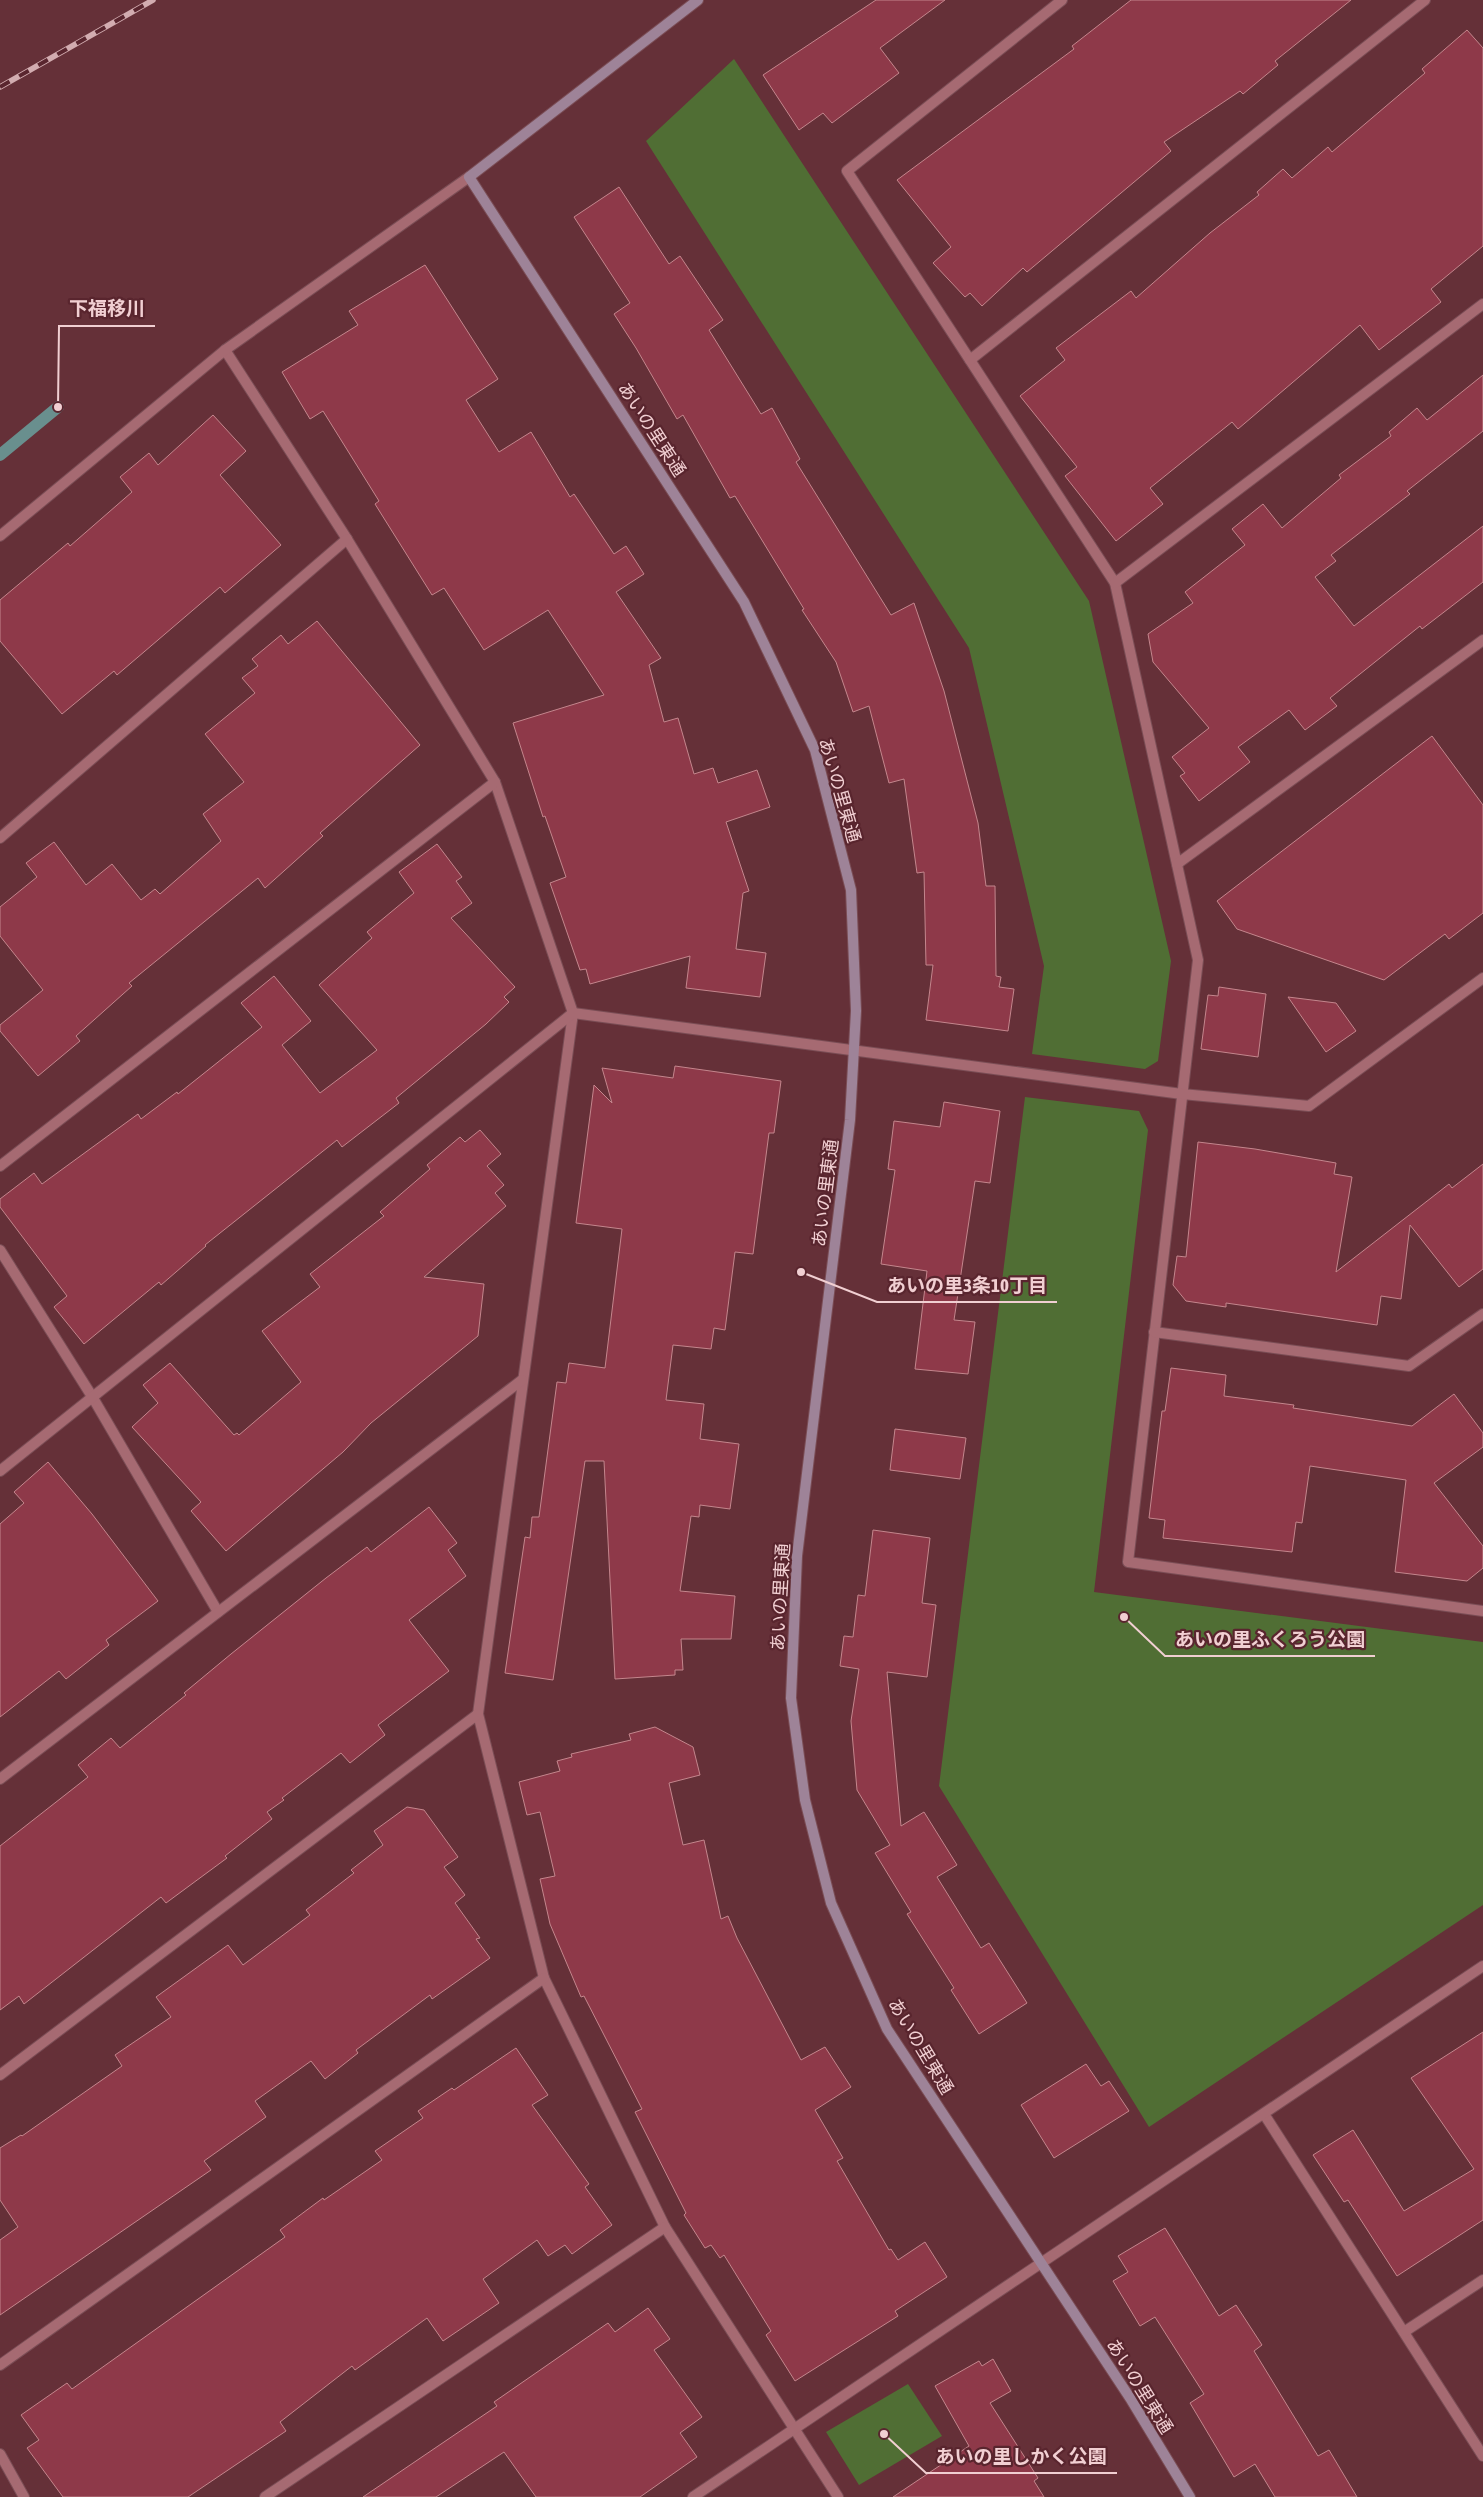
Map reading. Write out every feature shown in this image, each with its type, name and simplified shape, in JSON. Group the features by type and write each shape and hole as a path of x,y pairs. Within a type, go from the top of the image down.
{"street":[{"path":"0,536 225,350 469,177 698,0"},
{"path":"1062,0 847,171 1115,583 1198,960 1128,1562 1483,1611"},
{"path":"970,360 1426,0"},
{"name":"あいの里東通","path":"469,177 744,602 815,750 851,890 856,1011 850,1120 797,1556 791,1698 805,1800 831,1903 887,2029 1130,2398 1190,2497"},
{"path":"1115,583 1483,304"},
{"path":"225,350 347,540 495,782 572,1013 478,1714 544,1978 665,2227 838,2497"},
{"path":"0,838 347,540"},
{"path":"1177,864 1483,640"},
{"path":"0,1166 495,782"},
{"path":"0,1471 572,1013 854,1052 1182,1094 1309,1106 1483,978"},
{"path":"0,1250 93,1398 218,1612"},
{"path":"1154,1332 1410,1366 1483,1314"},
{"path":"0,1779 522,1380"},
{"path":"0,2076 478,1714"},
{"path":"693,2497 1483,1966"},
{"path":"0,2365 544,1978"},
{"path":"1264,2114 1483,2456"},
{"path":"264,2497 665,2227"},
{"path":"1404,2332 1483,2280"},
{"path":"0,2454 24,2497"}],"green space":[{"path":"734,59 1089,601 1171,961 1158,1061 1145,1069 1032,1054 1044,966 969,648 646,141"},
{"path":"1025,1097 1139,1111 1148,1130 1094,1592 1483,1642 1483,1905 1149,2127 939,1786"},
{"path":"908,2384 942,2436 859,2485 826,2432"}],"building":[{"path":"876,0 945,0 880,48 899,73 832,123 823,113 799,130 763,75"},
{"path":"1131,0 1351,0 1275,61 1278,65 1243,94 1240,91 1164,142 1171,151 1027,272 1023,268 982,306 970,293 965,297 933,263 951,247 897,180 1074,49 1072,46"},
{"path":"1467,30 1483,48 1483,246 1431,289 1441,302 1379,350 1360,325 1238,429 1232,422 1150,488 1163,504 1116,541 1065,476 1077,467 1020,396 1065,360 1056,348 1131,291 1136,298 1210,233 1259,195 1257,192 1283,169 1292,178 1328,147 1332,152 1425,73 1422,69"},
{"path":"619,187 669,264 680,256 723,320 709,330 761,414 772,408 800,459 796,462 891,615 914,603 944,691 978,823 986,886 995,886 996,976 1001,977 999,987 1014,989 1008,1031 926,1020 933,965 926,965 924,872 917,873 904,779 889,783 869,706 853,712 836,662 802,610 804,609 735,496 730,498 683,415 677,419 614,314 630,303 574,217"},
{"path":"425,265 498,379 466,400 499,452 531,432 570,497 574,494 614,554 626,546 644,574 616,592 661,658 649,665 664,722 678,718 694,774 713,768 718,783 757,770 770,807 726,822 749,891 743,893 736,949 766,953 760,997 686,988 690,956 590,984 586,969 580,970 550,883 566,877 545,816 543,817 513,723 604,695 548,610 484,650 444,588 432,595 375,504 379,501 323,411 310,419 282,372 358,325 349,311"},
{"path":"1483,375 1483,431 1407,491 1410,494 1331,555 1336,561 1315,577 1354,626 1483,526 1483,582 1422,629 1420,626 1330,698 1337,706 1305,730 1289,710 1238,747 1250,762 1199,801 1180,776 1185,773 1172,757 1209,728 1153,662 1148,634 1193,603 1185,592 1245,545 1232,529 1263,504 1282,528 1341,478 1339,475 1391,436 1389,432 1417,408 1427,420"},
{"path":"213,415 246,451 220,475 281,545 225,593 220,587 117,675 114,671 62,714 0,641 0,600 68,543 70,546 132,492 120,477 149,453 158,465"},
{"path":"317,621 420,745 320,833 323,836 265,888 258,878 129,983 132,986 76,1036 80,1041 38,1076 0,1031 0,1025 43,990 0,936 0,907 37,877 26,863 54,842 86,885 112,864 141,900 155,889 160,894 221,841 203,814 244,782 205,734 255,693 242,678 258,666 252,659 281,635 288,644"},
{"path":"1432,736 1483,805 1483,913 1449,939 1445,934 1384,980 1237,929 1217,901"},
{"path":"437,844 462,877 456,881 472,903 451,918 515,987 504,997 509,1002 486,1024 396,1098 399,1103 342,1147 337,1140 205,1245 161,1285 159,1282 84,1344 54,1307 67,1296 0,1207 0,1199 34,1173 42,1184 138,1114 141,1119 177,1092 178,1094 262,1027 241,1003 274,976 311,1021 282,1045 320,1093 377,1050 319,985 372,938 367,932 414,893 399,872"},
{"path":"1219,987 1266,994 1258,1057 1201,1049 1208,995 1218,996"},
{"path":"1288,997 1336,1003 1356,1031 1326,1052"},
{"path":"675,1066 781,1081 774,1133 769,1133 753,1254 735,1252 725,1330 714,1328 711,1349 673,1345 666,1400 704,1404 700,1439 739,1444 730,1509 700,1505 699,1517 691,1516 680,1591 735,1596 731,1639 681,1639 683,1670 675,1670 675,1675 615,1679 604,1461 585,1461 553,1680 505,1673 525,1537 530,1538 532,1517 539,1517 557,1382 566,1383 569,1363 605,1368 622,1229 576,1223 594,1085 612,1103 602,1068 673,1078"},
{"path":"944,1102 1000,1111 990,1183 975,1181 954,1320 975,1322 968,1374 915,1369 927,1271 881,1264 895,1170 888,1169 894,1121 940,1127"},
{"path":"480,1130 501,1154 487,1166 504,1185 495,1193 506,1206 424,1277 484,1284 478,1336 371,1423 343,1452 226,1551 191,1511 201,1502 132,1427 158,1403 143,1385 170,1363 234,1435 237,1433 239,1435 301,1382 262,1331 320,1287 310,1274 384,1216 380,1212 430,1169 427,1165 460,1137 465,1142"},
{"path":"1198,1142 1255,1149 1336,1163 1334,1174 1352,1177 1336,1272 1449,1184 1452,1188 1483,1164 1483,1269 1459,1287 1410,1225 1401,1299 1381,1296 1377,1325 1226,1303 1226,1307 1186,1301 1173,1285 1177,1256 1186,1257"},
{"path":"1171,1368 1226,1375 1224,1396 1294,1405 1293,1408 1412,1426 1454,1394 1483,1433 1483,1447 1434,1483 1483,1546 1483,1568 1467,1581 1395,1572 1406,1480 1310,1466 1302,1523 1296,1522 1292,1552 1163,1538 1165,1520 1149,1518 1162,1411 1165,1411"},
{"path":"895,1429 966,1438 960,1479 890,1470"},
{"path":"48,1462 92,1514 158,1601 106,1640 109,1645 66,1679 59,1671 0,1717 0,1524 24,1503 14,1492"},
{"path":"429,1507 457,1543 448,1550 466,1576 409,1620 449,1671 378,1725 385,1735 350,1763 341,1753 282,1798 284,1800 267,1812 272,1819 225,1856 227,1858 166,1903 161,1897 24,2004 19,1996 0,2010 0,1846 88,1777 78,1765 111,1738 120,1748 186,1695 184,1693 231,1654 326,1578 367,1547 371,1552"},
{"path":"873,1530 930,1538 922,1603 936,1605 927,1677 887,1672 901,1826 924,1812 957,1865 937,1877 981,1948 989,1943 1027,2003 979,2034 951,1990 954,1988 907,1914 911,1912 875,1853 890,1845 857,1790 851,1721 859,1669 840,1666 844,1636 853,1637 858,1595 865,1596"},
{"path":"655,1727 693,1747 700,1775 669,1783 683,1845 704,1840 721,1919 728,1916 737,1938 801,2060 825,2047 851,2087 815,2110 843,2158 837,2161 889,2250 891,2249 898,2260 925,2242 947,2277 895,2311 898,2316 795,2381 766,2335 771,2331 724,2255 720,2258 711,2245 705,2248 684,2215 686,2213 635,2112 642,2109 584,1996 581,1997 550,1924 540,1879 555,1876 540,1812 527,1815 519,1782 560,1771 557,1761 572,1757 571,1754 631,1740 629,1734"},
{"path":"407,1807 424,1810 458,1857 444,1867 465,1895 455,1903 480,1938 476,1939 490,1958 432,1999 430,1995 356,2050 358,2053 325,2079 311,2061 255,2101 266,2117 204,2161 211,2170 0,2315 0,2240 18,2227 0,2200 0,2148 22,2136 122,2066 115,2055 171,2017 156,1997 228,1945 243,1965 310,1915 306,1910 354,1873 351,1870 383,1845 374,1831"},
{"path":"1483,2032 1483,2220 1397,2276 1348,2200 1344,2202 1313,2155 1353,2130 1404,2211 1474,2169 1411,2078"},
{"path":"516,2048 548,2095 532,2105 589,2184 585,2187 612,2225 572,2254 565,2245 548,2256 537,2240 483,2279 499,2303 443,2341 427,2318 355,2370 352,2366 280,2422 286,2431 188,2497 63,2497 27,2448 39,2440 21,2415 67,2383 72,2389 285,2237 280,2230 323,2198 324,2200 382,2160 375,2151 423,2118 418,2111 452,2088 454,2090"},
{"path":"1086,2064 1101,2086 1109,2081 1129,2111 1054,2158 1021,2105"},
{"path":"1165,2228 1219,2316 1236,2305 1262,2345 1254,2351 1318,2456 1329,2450 1357,2497 1275,2497 1255,2464 1234,2477 1190,2403 1204,2394 1155,2317 1140,2326 1113,2281 1128,2272 1118,2256"},
{"path":"648,2308 670,2339 654,2350 702,2417 680,2433 697,2457 640,2497 536,2497 504,2452 436,2497 363,2497 497,2406 494,2402 608,2323 615,2332"},
{"path":"993,2359 1011,2391 990,2403 1038,2478 1034,2481 1044,2497 893,2497 969,2446 935,2386 979,2361 982,2366"}],"waterway":[{"path":"0,455 58,407"}],"railway":[{"path":"0,87 153,0"}],"place":[{"name":"下福移川","path":"58,407"},
{"name":"あいの里3条10丁目","path":"801,1272"},
{"name":"あいの里ふくろう公園","path":"1124,1617"},
{"name":"あいの里しかく公園","path":"884,2434"}]}
